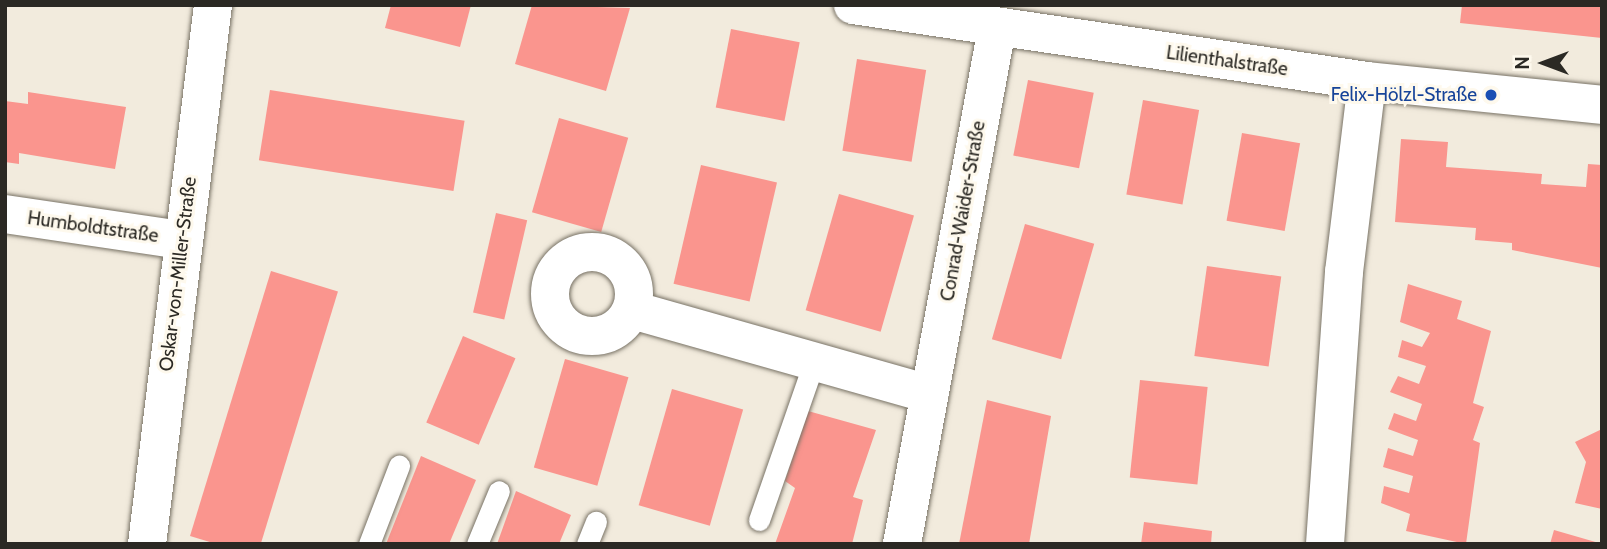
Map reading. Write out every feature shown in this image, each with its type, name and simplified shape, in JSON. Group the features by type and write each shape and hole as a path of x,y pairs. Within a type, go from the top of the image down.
{"street":[{"name":"Oskar-von-Miller-Straße","path":"147,544 181,240 213,5"},
{"name":"Lilienthalstraße","path":"853,5 1367,81 1602,105"},
{"name":"Conrad-Waider-Straße","path":"902,544 997,28"},
{"path":"1325,544 1344,272 1367,81"},
{"name":"Humboldtstraße","path":"5,214 181,240"},
{"path":"632,310 929,394"}],"lane":[{"path":"760,520 814,362"},
{"path":"369,544 399,466"},
{"path":"477,544 499,491"},
{"path":"587,544 596,522"}],"building":[{"path":"391,5 471,5 460,47 385,28"},
{"path":"532,5 630,8 606,91 515,64"},
{"path":"1462,5 1602,5 1602,38 1460,23"},
{"path":"731,29 800,42 784,121 716,108"},
{"path":"857,59 926,70 912,162 842,151"},
{"path":"1028,80 1094,93 1079,168 1013,156"},
{"path":"270,90 465,121 453,191 259,160"},
{"path":"28,92 126,107 115,169 19,153 19,164 5,162 5,101 28,104"},
{"path":"1143,100 1199,110 1182,204 1126,195"},
{"path":"559,118 628,138 601,232 532,212"},
{"path":"1242,133 1300,143 1285,231 1227,221"},
{"path":"1401,139 1448,142 1446,167 1542,174 1541,184 1586,187 1588,164 1602,165 1602,268 1512,250 1512,243 1475,240 1476,228 1395,222"},
{"path":"701,165 777,183 750,301 674,284"},
{"path":"839,194 914,215 881,332 806,310"},
{"path":"496,213 527,220 504,320 473,312"},
{"path":"1025,224 1094,244 1061,359 992,339"},
{"path":"1207,266 1281,276 1269,367 1194,356"},
{"path":"271,271 338,291 261,544 217,544 190,536"},
{"path":"1408,284 1462,301 1457,319 1491,331 1473,403 1484,407 1473,440 1480,443 1466,544 1406,531 1410,514 1381,503 1384,486 1409,493 1413,476 1383,467 1388,448 1413,456 1418,440 1388,429 1394,413 1416,421 1422,404 1390,392 1398,376 1419,384 1426,366 1398,357 1402,340 1422,347 1430,333 1400,322"},
{"path":"463,336 515,358 479,445 426,423"},
{"path":"565,359 628,377 597,486 534,468"},
{"path":"1140,380 1208,387 1197,485 1130,477"},
{"path":"672,389 743,409 710,526 639,505"},
{"path":"987,400 1051,416 1029,544 959,544"},
{"path":"808,411 876,430 853,497 863,500 852,544 775,544 795,488 785,481"},
{"path":"1602,429 1602,509 1575,503 1586,462 1575,442"},
{"path":"421,456 476,480 449,544 386,544"},
{"path":"516,491 571,515 559,544 497,544"},
{"path":"1144,522 1212,531 1211,544 1141,544"},
{"path":"1554,530 1599,543 1599,544 1550,544"}],"place":[{"name":"Felix-Hölzl-Straße","path":"1491,95"}]}
